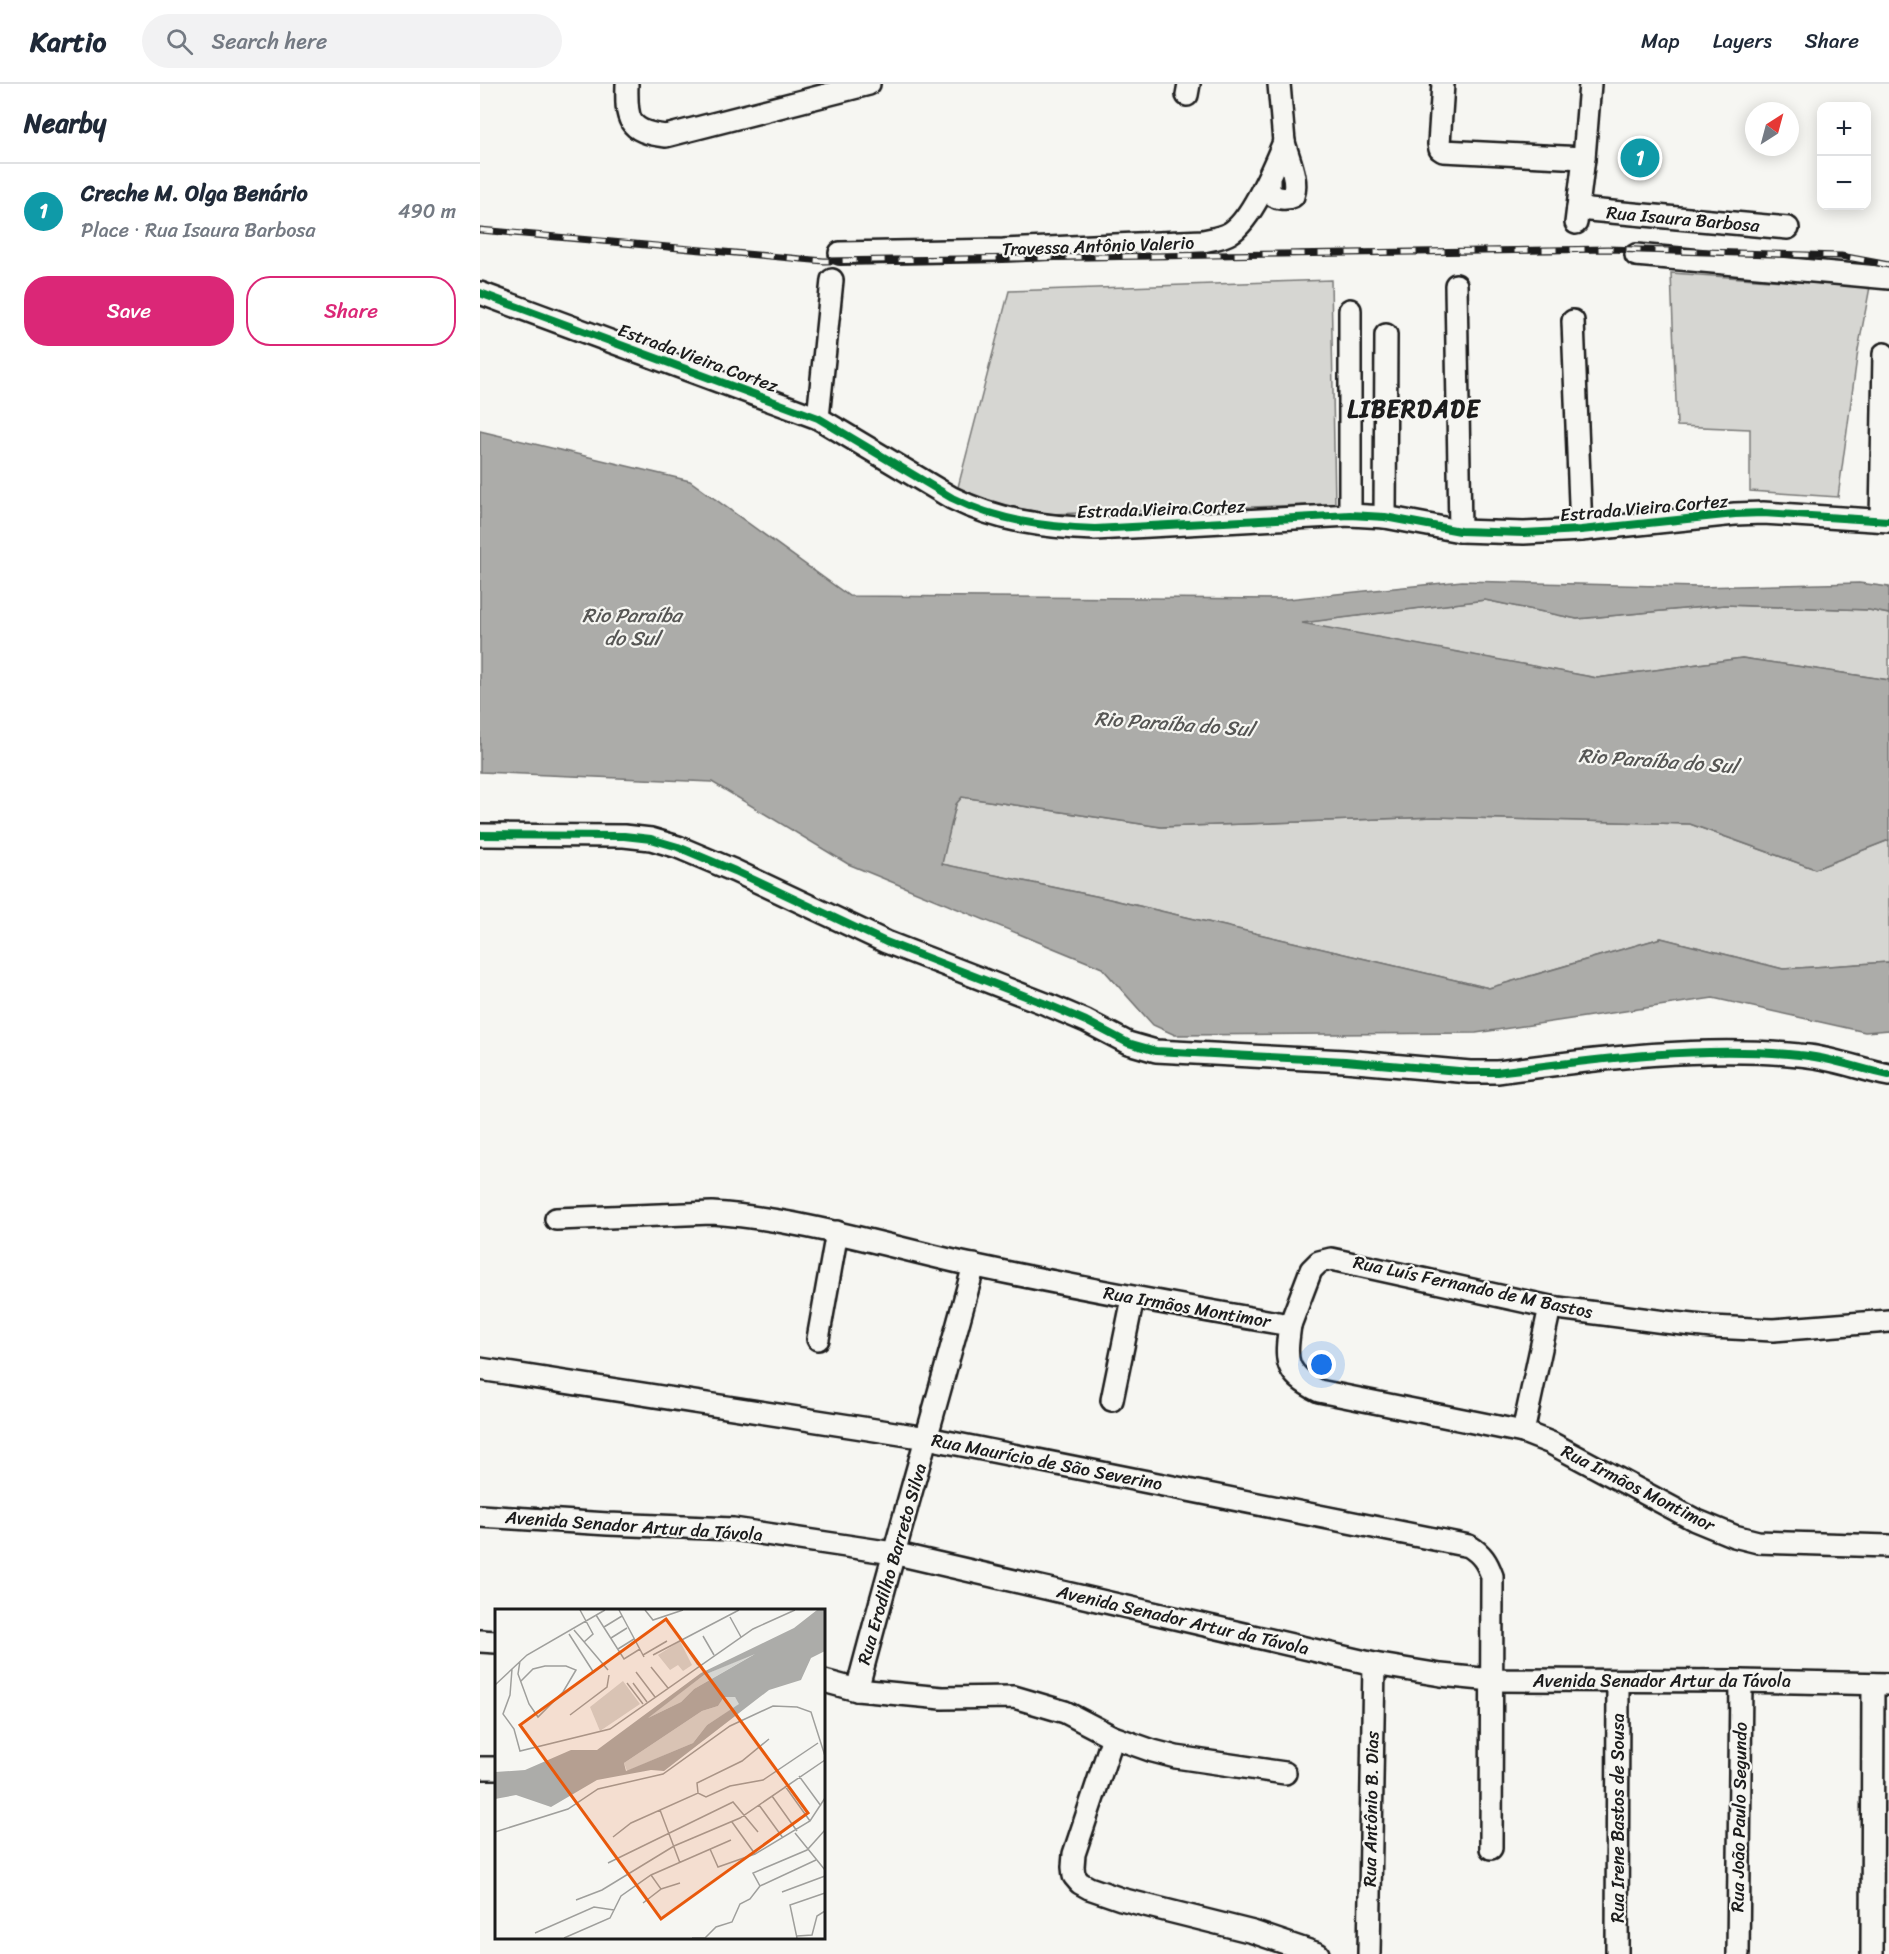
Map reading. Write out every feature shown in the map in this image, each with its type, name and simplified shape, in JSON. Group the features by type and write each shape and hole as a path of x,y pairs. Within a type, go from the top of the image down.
{"street":[{"path":"627,84 626,109 629,120 651,134 666,136 869,84"},
{"path":"1269,178 1271,194 1280,198 1293,196 1294,180 1284,142 1279,84"},
{"path":"1443,84 1440,149 1584,158"},
{"name":"Rua Isaura Barbosa","path":"1590,84 1577,216 1788,228"},
{"name":"Travessa Antônio Valerio","path":"840,253 1003,250 1203,241 1217,238 1231,233 1246,215 1269,178 1284,142"},
{"path":"1636,255 1889,278"},
{"path":"818,418 832,280"},
{"path":"1456,285 1460,531"},
{"name":"Estrada Vieira Cortez","path":"480,293 818,418 952,498 975,509 1028,523 1062,528 1095,528 1350,515 1385,518 1460,531 1524,533 1763,513 1885,521"},
{"path":"1350,310 1350,515"},
{"path":"1573,321 1581,530"},
{"path":"1385,518 1386,335"},
{"path":"1884,354 1885,521"},
{"path":"480,835 624,836 651,839 678,847 735,871 886,942 1056,1008 1128,1043 1156,1051 1345,1061 1470,1072 1497,1072 1666,1054 1736,1052 1799,1054 1889,1075"},
{"name":"Rua Irmãos Montimor","path":"556,1219 712,1213 742,1215 837,1232 974,1265 1133,1298 1290,1325 1286,1353 1291,1370 1297,1378 1319,1391 1523,1431 1551,1443 1695,1520 1734,1536 1758,1542 1889,1546"},
{"path":"818,1339 837,1232"},
{"name":"Rua Luís Fernando de M Bastos","path":"1290,1325 1311,1270 1319,1262 1331,1258 1550,1307 1665,1322 1773,1330 1889,1321"},
{"name":"Rua Erodilho Barreto Silva","path":"857,1690 974,1265"},
{"path":"1112,1400 1133,1298"},
{"path":"1523,1431 1550,1307"},
{"name":"Rua Maurício de São Severino","path":"480,1370 927,1438 1469,1546 1479,1552 1492,1576 1491,1848"},
{"name":"Avenida Senador Artur da Távola","path":"480,1516 608,1524 733,1528 893,1553 1374,1664 1441,1675 1492,1680 1881,1684"},
{"path":"480,1641 495,1642"},
{"name":"Rua Antônio B. Dias","path":"1369,1954 1374,1664"},
{"path":"825,1681 857,1690 942,1698 1014,1697 1065,1712 1113,1737 1176,1756 1285,1773"},
{"name":"Rua Irene Bastos de Sousa","path":"1617,1954 1618,1681"},
{"name":"Rua João Paulo Segundo","path":"1738,1954 1741,1681"},
{"path":"1872,1954 1881,1684"},
{"path":"1113,1737 1074,1854 1074,1876 1080,1883 1121,1899 1253,1932 1318,1954"}],"shaded area":[{"path":"1671,273 1870,287 1858,350 1838,497 1750,491 1750,429 1677,426"},
{"path":"1331,280 1335,504 1051,514 992,504 958,487 1009,291"},
{"path":"1485,600 1577,619 1725,605 1869,610 1889,614 1889,680 1742,658 1597,678 1299,623"},
{"path":"962,797 1161,827 1435,817 1690,824 1815,869 1889,840 1889,962 1783,969 1661,938 1489,988 1105,898 941,864 956,804"}],"water":[{"name":"Rio Paraíba do Sul","path":"480,431 690,481 849,596 1288,599 1462,581 1699,587 1859,583 1889,587 1889,614 1869,610 1725,605 1577,619 1485,600 1302,623 1597,678 1742,658 1889,680 1889,840 1815,869 1690,824 1435,817 1161,827 962,797 956,804 942,864 1105,898 1489,988 1661,938 1783,969 1889,962 1889,1030 1865,1032 1713,998 1476,1033 1175,1035 1153,1025 1102,968 848,864 712,782 480,772"}],"railway":[{"path":"480,230 824,261 1608,249 1841,256 1889,265"}],"cycle path":[{"path":"480,293 818,418 969,506 1004,517 1058,527 1095,529 1350,515 1385,517 1460,531 1524,533 1763,513 1889,521"},
{"path":"480,835 624,836 651,839 678,847 735,871 886,942 1046,1004 1086,1021 1128,1043 1156,1051 1345,1061 1470,1072 1497,1072 1648,1055 1761,1052 1822,1058 1889,1075"}],"place":[{"name":"Creche M. Olga Benário","path":"1640,158"}],"district":[{"name":"LIBERDADE","path":"1414,409"}]}
